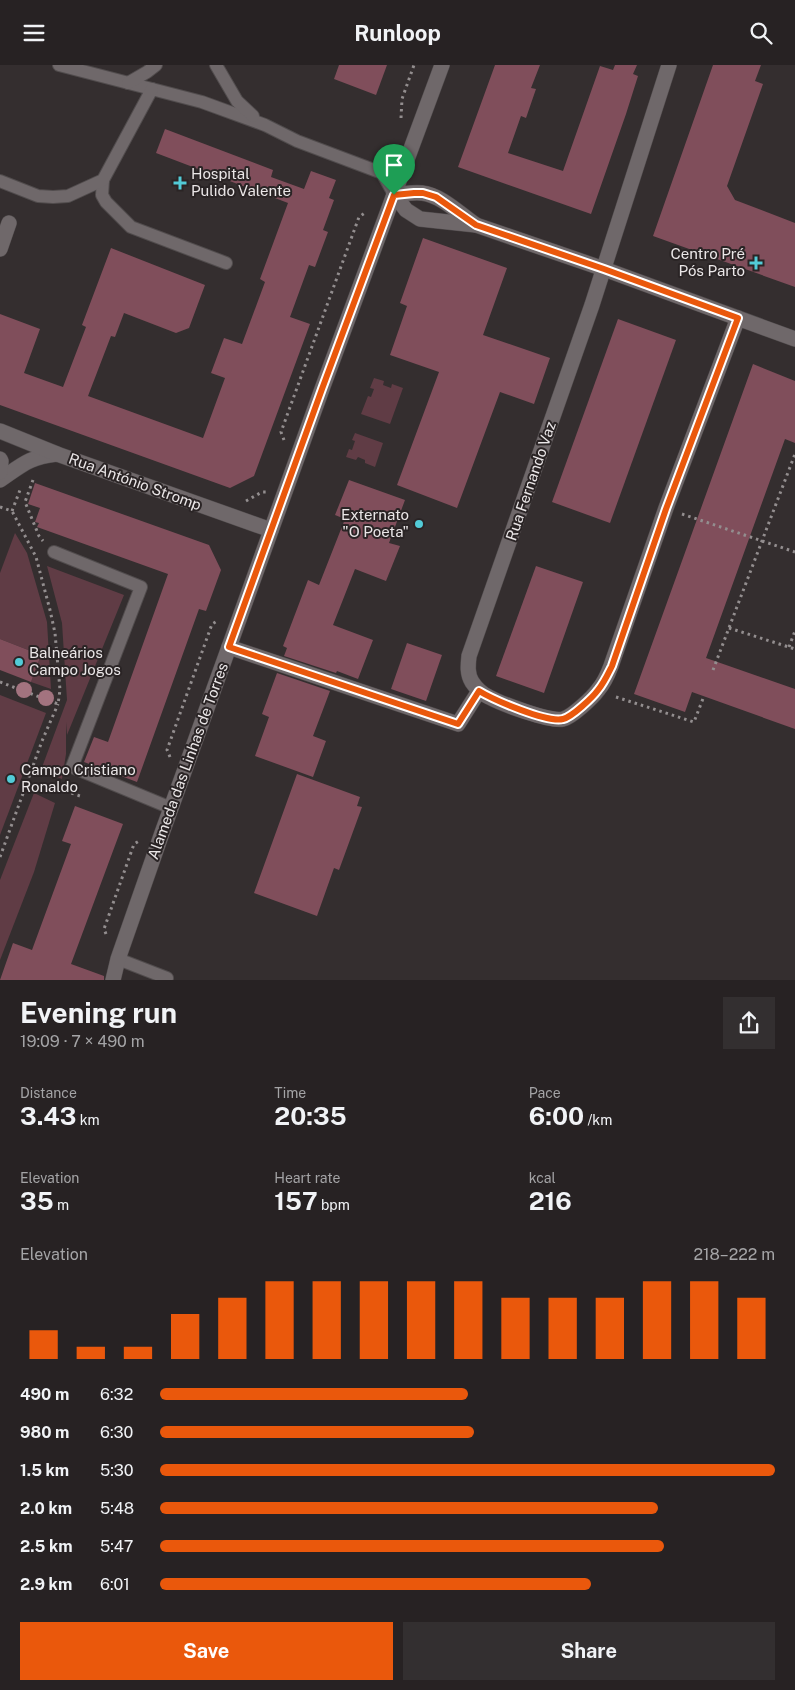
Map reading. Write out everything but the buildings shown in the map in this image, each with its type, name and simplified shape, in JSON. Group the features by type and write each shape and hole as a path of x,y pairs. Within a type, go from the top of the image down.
{"street":[{"name":"Alameda das Linhas de Torres","path":"113,980 118,959 171,808 442,65"},
{"name":"Rua Fernando Vaz","path":"479,691 468,673 469,656 604,269 668,65"},
{"path":"394,195 414,193 430,195 442,201 476,225"},
{"path":"394,195 406,210 420,219 476,225 604,269 795,339"},
{"path":"0,249 9,223"},
{"path":"229,647 458,724 479,691 490,698 545,718 565,719 598,691 612,666 666,509 738,318"},
{"name":"Rua António Stromp","path":"0,431 57,454 271,530"},
{"path":"0,480 27,461 39,456 57,454"},
{"path":"0,459 0,472"}],"lane":[{"path":"59,65 224,109 265,125 297,141 382,173 394,195"},
{"path":"128,83 156,65"},
{"path":"216,65 236,101 242,108 265,125"},
{"path":"152,89 103,180 102,195 106,202 131,227 226,263"},
{"path":"0,181 38,196 53,197 68,196 103,180"},
{"path":"54,552 141,587 72,767 171,808"},
{"path":"118,959 167,978"}],"path":[{"path":"713,670 795,454"},
{"path":"32,482 25,502 38,536 54,552"},
{"path":"0,507 12,511 36,557 55,633 60,690 58,704 42,741 0,857"},
{"path":"697,519 795,552"},
{"path":"729,628 795,649"},
{"path":"789,647 795,631"},
{"path":"0,683 58,704"},
{"path":"598,691 694,722 704,696"},
{"path":"59,789 83,797"}],"shaded area":[{"path":"374,378 384,381 383,385 391,388 392,384 403,388 390,424 361,414 368,396 371,397 374,389 370,388"},
{"path":"355,433 383,443 375,467 365,463 365,460 358,457 356,460 346,457 349,449 352,450 355,441 352,440"},
{"path":"15,533 27,553 47,622 51,689 31,682 41,655 0,639 0,573"},
{"path":"47,566 124,595 67,735 66,722 66,754 62,779 41,770 67,700 62,623"},
{"name":"Campo Cristiano Ronaldo","path":"0,695 46,713 0,835"},
{"path":"34,793 55,803 34,872 0,960 0,880"}],"place":[{"name":"Hospital Pulido Valente","path":"180,183"},
{"name":"Centro Pré Pós Parto","path":"756,263"},
{"name":"Externato \"O Poeta\"","path":"419,524"},
{"name":"Balneários Campo Jogos","path":"19,662"},
{"name":"Campo Cristiano Ronaldo","path":"11,779"}],"route":[{"path":"423,193 430,195 442,201 476,225 738,318 666,509 612,666 598,691 565,719 545,718 490,698 479,691 458,724 229,647 394,195 423,193"}]}
